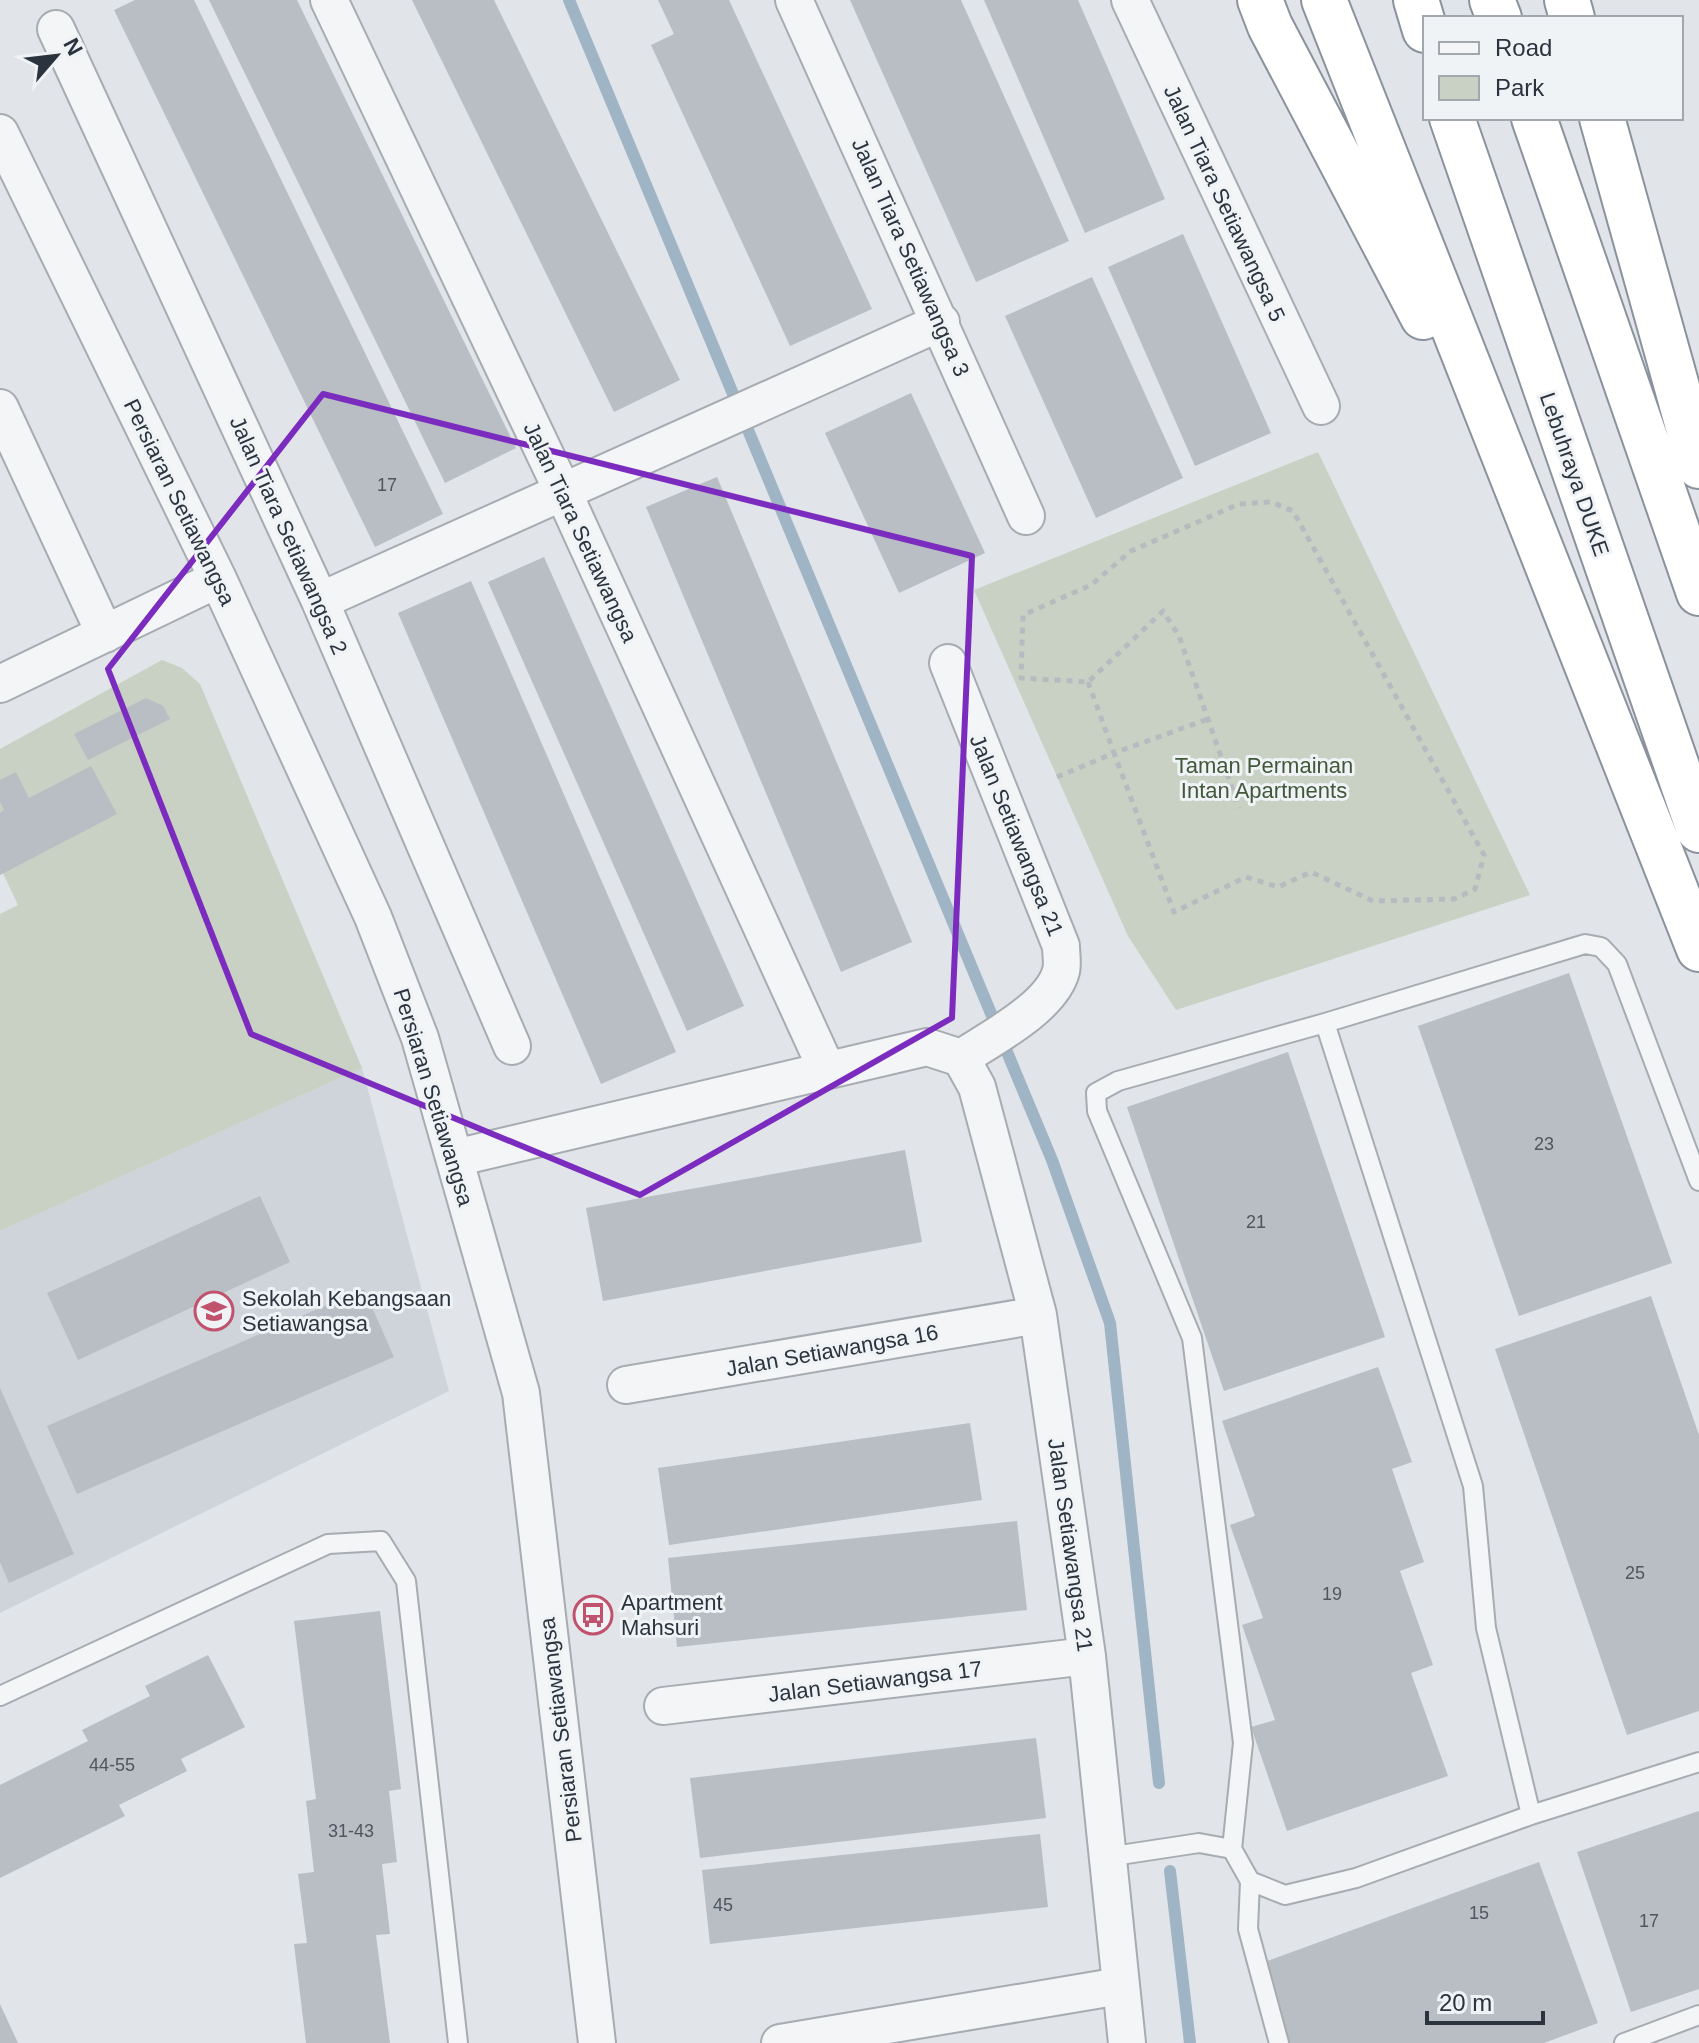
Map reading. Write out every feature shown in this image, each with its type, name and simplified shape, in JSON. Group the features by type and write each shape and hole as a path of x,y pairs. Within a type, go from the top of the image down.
{"highway":[{"path":"1324,0 1699,949"},
{"path":"1416,0 1423,23"},
{"path":"1265,13 1528,518"},
{"name":"Lebuhraya DUKE","path":"1453,120 1699,830"},
{"path":"1535,120 1699,593"},
{"path":"1603,120 1699,466"}],"street":[{"name":"Jalan Tiara Setiawangsa","path":"329,0 563,492 826,1068"},
{"name":"Jalan Tiara Setiawangsa 3","path":"794,0 1026,516"},
{"name":"Jalan Tiara Setiawangsa 5","path":"1130,0 1321,406"},
{"name":"Jalan Tiara Setiawangsa 2","path":"56,29 320,601 512,1046"},
{"name":"Persiaran Setiawangsa","path":"0,133 218,579 373,917 420,1038 521,1393 597,2043"},
{"path":"320,601 941,322"},
{"path":"0,408 105,634"},
{"path":"0,684 218,579"},
{"name":"Jalan Setiawangsa 21","path":"948,663 1061,946 1062,971 1052,990 1026,1015 973,1051 977,1087 1038,1315 1087,1656 1124,1854 1120,1986 1127,2043"},
{"path":"455,1158 826,1068 927,1047 973,1051"},
{"name":"Jalan Setiawangsa 16","path":"626,1385 1038,1315"},
{"name":"Jalan Setiawangsa 17","path":"663,1706 1087,1656"},
{"path":"780,2043 1120,1986"}],"lane":[{"path":"1279,2043 1248,1929 1250,1881 1232,1849 1243,1743 1192,1338 1097,1111 1096,1093 1118,1081 1325,1023 1585,944 1601,947 1617,964 1699,1181"},
{"path":"1325,1023 1473,1486 1486,1628 1531,1815"},
{"path":"0,1696 328,1544 381,1541 406,1581 458,2043"},
{"path":"1250,1881 1285,1895 1328,1885 1531,1815 1699,1762"},
{"path":"1124,1854 1199,1843 1232,1849"},
{"path":"1624,2043 1699,2015"}],"path":[{"path":"1088,682 1174,912 1246,877 1278,887 1311,872 1373,901 1454,899 1475,889 1484,855 1293,511 1271,502 1239,504 1131,551 1091,585 1023,615 1021,678 1088,682 1163,611 1179,636 1239,808"},
{"path":"1057,777 1208,719"}],"highlighted area":[{"path":"323,394 972,556 952,1018 640,1195 251,1034 108,669"}],"shaded area":[{"name":"Sekolah Kebangsaan Setiawangsa","path":"362,1068 449,1391 0,1613 0,1231"}],"green space":[{"name":"Taman Permainan Intan Apartments","path":"1318,452 1530,895 1176,1010 1128,936 974,590"},
{"path":"162,660 182,668 200,684 362,1068 0,1231 0,914 18,905 0,867 0,749"}],"building":[{"path":"135,0 194,0 443,514 375,547 114,10"},
{"path":"209,0 297,0 516,448 445,483"},
{"path":"412,0 494,0 680,380 614,412"},
{"path":"658,0 729,0 872,309 790,346 651,45 674,34"},
{"path":"850,0 961,0 1069,241 976,282"},
{"path":"984,0 1078,0 1165,199 1085,233"},
{"path":"1183,234 1271,433 1195,466 1108,267"},
{"path":"1092,277 1183,478 1096,518 1005,316"},
{"path":"911,393 985,553 899,593 825,433"},
{"path":"717,477 912,942 841,972 646,507"},
{"path":"544,557 744,1006 687,1031 488,582"},
{"path":"471,581 676,1052 601,1084 398,613"},
{"path":"146,698 163,706 170,719 88,760 74,734"},
{"path":"91,766 117,814 0,875 0,813 4,810 0,802 0,780 16,772 29,798"},
{"path":"1569,973 1672,1263 1519,1316 1418,1026"},
{"path":"1288,1052 1385,1337 1224,1391 1127,1107"},
{"path":"905,1150 922,1242 603,1301 586,1208"},
{"path":"260,1196 290,1262 78,1360 47,1293"},
{"path":"364,1289 394,1357 77,1494 47,1426"},
{"path":"1651,1296 1699,1435 1699,1711 1627,1735 1495,1349"},
{"path":"1378,1367 1412,1462 1392,1469 1424,1562 1400,1571 1433,1665 1411,1673 1448,1776 1287,1831 1251,1727 1275,1720 1242,1625 1263,1618 1230,1525 1255,1516 1222,1421"},
{"path":"0,1388 74,1554 9,1583 0,1562"},
{"path":"970,1423 982,1500 669,1545 658,1468"},
{"path":"1017,1521 1027,1610 677,1647 668,1558"},
{"path":"380,1611 401,1789 389,1791 397,1862 382,1864 390,1934 376,1935 390,2043 306,2043 294,1944 307,1943 298,1874 314,1872 306,1801 316,1799 294,1621"},
{"path":"208,1655 245,1727 181,1759 187,1771 119,1805 125,1816 0,1878 0,1785 88,1741 82,1730 150,1696 145,1686"},
{"path":"1036,1738 1046,1818 700,1858 690,1778"},
{"path":"1699,1811 1699,1989 1631,2012 1577,1852"},
{"path":"1040,1834 1048,1907 710,1944 702,1870"},
{"path":"1539,1862 1598,2023 1544,2043 1289,2043 1259,1964"},
{"path":"0,2004 18,2043 0,2043"}],"waterway":[{"path":"569,0 1052,1160 1110,1323 1159,1783"},
{"path":"1170,1871 1190,2043"}],"place":[{"name":"Sekolah Kebangsaan Setiawangsa","path":"214,1311"},
{"name":"Apartment Mahsuri","path":"593,1615"}]}
